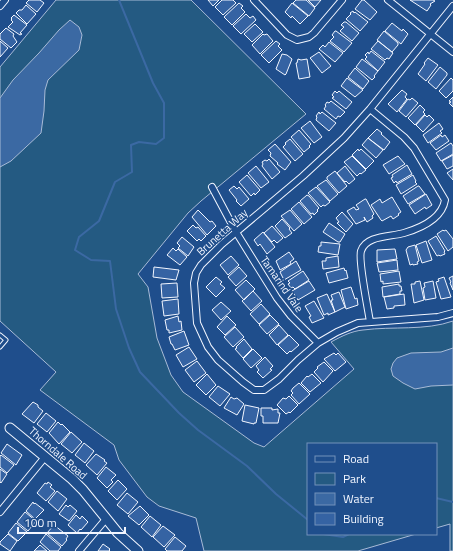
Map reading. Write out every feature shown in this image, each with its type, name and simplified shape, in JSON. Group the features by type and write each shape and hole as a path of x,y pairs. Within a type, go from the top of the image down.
{"street":[{"path":"0,6 5,0"},
{"path":"254,0 287,35 297,40 310,36 314,33 342,0"},
{"path":"388,0 453,52"},
{"name":"Brunetta Way","path":"453,6 370,109 338,144 303,176 222,244 201,265 196,273 194,283 197,322 208,347 218,360 254,390 264,390 279,379 318,343 337,332 358,323 438,317 453,313"},
{"path":"370,109 404,137 414,148 445,200 444,207 440,213 425,225 404,233 373,239 364,245 360,252 370,322"},
{"name":"Tamarind Vale","path":"212,187 236,232 277,298 291,316 318,343"},
{"name":"Thorndale Road","path":"10,428 76,483 118,533 138,551"},
{"path":"0,512 46,457"},
{"path":"79,551 106,519"}],"lane":[{"path":"0,335 6,340 0,347"}],"green space":[{"path":"56,0 191,0 306,114 188,213 138,274 148,287 157,338 171,375 183,392 254,443 264,447 354,369 331,342 347,334 359,331 431,326 453,321 453,551 450,551 450,524 437,528 437,443 307,443 307,535 413,535 358,551 204,551 196,518 159,506 147,497 119,460 114,445 40,390 56,372 0,321 0,67"}],"water":[{"path":"70,20 79,27 82,35 79,50 48,80 45,90 41,133 11,161 0,167 0,98 13,80"},
{"path":"453,348 453,385 431,386 415,389 393,376 391,369 397,358 411,353 441,352"}],"building":[{"path":"29,0 40,0 44,3 37,12 26,3"},
{"path":"208,0 219,0 213,6"},
{"path":"222,0 233,0 236,3 223,15 215,7"},
{"path":"296,0 306,0 315,8 309,16 293,3"},
{"path":"308,0 321,0 315,7"},
{"path":"362,0 364,0 377,12 370,20 355,9"},
{"path":"410,0 435,1 430,4 431,5 427,11"},
{"path":"239,3 243,6 241,8 245,12 232,25 224,17"},
{"path":"292,3 308,16 300,24 292,16 291,18 285,12"},
{"path":"26,5 36,14 27,24 16,13 19,10 22,10"},
{"path":"353,11 368,22 360,31 346,19"},
{"path":"246,14 250,18 253,16 256,20 241,34 233,26"},
{"path":"14,15 27,25 20,35 8,27 13,22 11,18"},
{"path":"344,22 359,33 352,41 340,31 344,27 341,25"},
{"path":"392,23 402,31 403,29 408,34 401,44 385,31"},
{"path":"255,24 263,32 252,42 244,34"},
{"path":"6,28 14,34 13,36 17,42 11,48 0,39 0,34"},
{"path":"335,31 352,43 344,52 330,41 334,37 332,35"},
{"path":"384,31 398,43 392,52 377,40"},
{"path":"263,34 267,34 273,41 260,54 252,45"},
{"path":"0,41 8,48 0,57"},
{"path":"276,41 280,44 278,46 282,50 269,63 261,55"},
{"path":"378,41 393,53 389,59 387,58 385,60 371,49"},
{"path":"329,42 343,53 335,62 319,49 323,45 325,47"},
{"path":"371,51 385,62 378,71 365,59 367,57 365,55 368,52 369,54"},
{"path":"319,52 331,66 322,73 310,58"},
{"path":"282,54 287,55 292,59 285,75 276,69"},
{"path":"428,58 438,65 426,81 418,74"},
{"path":"298,59 307,59 310,77 299,79 296,63"},
{"path":"362,59 378,71 372,80 356,67"},
{"path":"440,67 447,73 447,75 436,89 428,82"},
{"path":"355,68 369,81 363,89 348,77"},
{"path":"347,78 363,90 355,97 341,86"},
{"path":"451,78 453,80 453,91 446,98 439,91"},
{"path":"402,90 407,94 405,97 407,99 397,112 388,104"},
{"path":"335,91 337,93 339,91 352,102 346,109 332,98 334,97 332,95"},
{"path":"453,97 453,107 449,101"},
{"path":"412,98 418,103 406,117 399,111 408,99 410,100"},
{"path":"331,101 345,112 336,119 324,109 327,102 329,103"},
{"path":"420,105 425,110 423,112 425,114 415,125 408,118"},
{"path":"319,112 320,114 322,112 336,123 329,131 316,120 316,116"},
{"path":"425,115 427,117 429,115 434,120 423,132 416,125"},
{"path":"310,121 322,137 314,143 301,128"},
{"path":"439,123 443,129 440,131 442,133 428,143 423,135"},
{"path":"377,129 390,142 384,150 368,138"},
{"path":"299,130 311,144 309,146 310,147 304,152 291,137"},
{"path":"441,135 442,137 445,135 449,141 436,150 430,143"},
{"path":"368,138 383,150 376,158 362,145"},
{"path":"290,139 303,154 295,161 283,147"},
{"path":"451,143 453,146 453,154 441,161 436,153"},
{"path":"275,144 291,162 285,170 270,156 271,153 268,150"},
{"path":"358,149 359,151 361,149 374,161 366,169 352,155"},
{"path":"453,155 453,166 447,169 442,161"},
{"path":"352,156 366,170 357,176 344,162"},
{"path":"398,156 405,164 389,174 383,165"},
{"path":"269,159 280,172 272,179 262,166 262,162"},
{"path":"407,165 412,174 397,183 396,181 394,183 391,178 393,177 392,175"},
{"path":"256,166 269,182 261,188 248,173"},
{"path":"345,166 355,179 349,184 346,181 345,182 337,173"},
{"path":"453,169 453,180 447,173"},
{"path":"335,171 347,186 339,193 327,179 327,177"},
{"path":"247,175 260,190 255,195 254,193 251,196 239,182"},
{"path":"413,175 417,184 401,194 396,185"},
{"path":"326,180 338,194 330,201 317,186"},
{"path":"234,186 237,189 239,187 249,199 241,206 229,190"},
{"path":"418,186 425,194 408,204 403,196"},
{"path":"316,187 330,202 325,206 323,205 321,207 308,193"},
{"path":"426,194 432,205 426,209 425,207 415,214 409,205"},
{"path":"307,195 319,208 314,215 313,213 311,214 300,201"},
{"path":"392,197 401,212 393,219 391,216 382,221 371,205 380,199 382,203"},
{"path":"365,199 374,214 372,216 373,218 367,222 364,217 365,220 356,224 347,211 354,207 356,210 359,209 356,205"},
{"path":"299,202 312,217 304,224 291,209"},
{"path":"198,210 216,226 207,235 192,217"},
{"path":"290,210 302,224 294,231 281,216"},
{"path":"342,212 353,224 346,232 337,223 339,222 336,218"},
{"path":"282,219 290,228 289,229 292,233 285,238 275,226"},
{"path":"329,223 345,234 340,242 323,232"},
{"path":"193,225 196,228 198,227 206,236 201,241 199,239 197,241 187,231"},
{"path":"272,226 283,238 277,243 274,240 272,242 264,233"},
{"path":"443,230 446,230 453,239 453,247 448,251 437,234"},
{"path":"263,232 275,247 267,254 260,244 258,246 254,240"},
{"path":"436,236 445,251 445,254 440,256 437,256 428,241"},
{"path":"182,237 194,247 188,256 178,248 180,246 177,243"},
{"path":"426,241 432,260 422,263 416,245"},
{"path":"321,242 340,244 338,255 318,252"},
{"path":"415,245 419,261 417,262 418,264 410,265 406,250 408,247"},
{"path":"173,248 176,251 178,249 187,257 180,265 167,255"},
{"path":"395,249 397,259 377,262 377,250"},
{"path":"289,252 294,259 290,262 291,264 280,270 276,261"},
{"path":"231,256 239,265 228,275 220,265"},
{"path":"338,256 339,267 323,269 322,261 326,261 326,258"},
{"path":"397,260 398,270 379,272 377,263"},
{"path":"296,261 301,270 284,280 280,272"},
{"path":"154,267 179,270 176,280 153,277"},
{"path":"239,267 247,276 236,286 228,277"},
{"path":"344,268 348,278 329,283 326,273"},
{"path":"303,271 309,280 295,289 293,287 291,288 288,281"},
{"path":"399,271 401,282 383,284 383,281 381,282 380,274"},
{"path":"453,276 453,290 449,278"},
{"path":"216,277 222,282 220,284 225,288 216,297 206,287"},
{"path":"444,277 451,297 441,299 436,282 439,281 438,279"},
{"path":"246,280 255,289 244,300 235,290"},
{"path":"309,281 315,290 298,300 292,291"},
{"path":"420,281 424,300 414,303 411,284 415,284 415,282"},
{"path":"433,281 436,298 425,300 423,288 425,287 424,283"},
{"path":"177,283 178,297 162,298 161,284"},
{"path":"399,284 402,291 400,291 400,294 383,297 382,287"},
{"path":"351,287 355,299 357,298 358,305 346,309 341,290"},
{"path":"253,291 262,301 251,311 242,301"},
{"path":"339,292 345,307 335,312 331,295"},
{"path":"327,294 335,312 324,315 317,298"},
{"path":"404,294 405,305 394,306 394,308 387,309 384,297"},
{"path":"178,299 179,314 164,316 162,301"},
{"path":"314,301 324,318 312,323 309,317 311,316 305,306"},
{"path":"221,302 231,311 221,320 212,310"},
{"path":"261,304 270,314 259,324 250,314"},
{"path":"270,315 279,324 267,334 259,325"},
{"path":"178,316 179,322 181,321 182,330 169,333 165,320"},
{"path":"227,316 236,325 225,335 217,327"},
{"path":"279,325 288,335 277,345 269,335"},
{"path":"235,327 244,337 233,347 224,337"},
{"path":"184,331 189,345 175,350 169,337"},
{"path":"289,335 299,345 287,354 278,345"},
{"path":"244,339 252,349 243,358 235,349"},
{"path":"189,347 197,359 183,367 176,355"},
{"path":"253,349 262,358 251,368 243,359"},
{"path":"334,353 336,355 338,353 346,362 335,371 324,359"},
{"path":"265,357 273,366 270,369 272,370 263,378 257,372 259,370 256,366"},
{"path":"197,361 206,373 194,382 185,370"},
{"path":"324,362 333,371 323,382 314,372 318,368 317,367"},
{"path":"207,374 216,385 206,395 196,385"},
{"path":"312,374 321,383 310,392 301,383 307,376 308,377"},
{"path":"299,383 310,394 299,404 291,395 293,393 291,391"},
{"path":"218,386 230,394 220,406 209,397"},
{"path":"289,396 298,405 290,413 289,412 286,414 277,405 283,398 286,399"},
{"path":"231,397 234,399 237,398 244,404 237,415 224,408"},
{"path":"33,402 43,411 34,423 22,414"},
{"path":"245,405 259,408 256,423 254,424 242,421"},
{"path":"261,408 272,408 272,410 278,409 278,413 280,413 278,423 263,423"},
{"path":"46,413 56,421 47,432 37,424"},
{"path":"58,422 70,432 59,444 49,433"},
{"path":"71,432 82,442 72,453 61,444"},
{"path":"84,443 94,451 85,463 75,455"},
{"path":"7,444 22,455 16,465 1,453"},
{"path":"96,454 107,463 97,475 86,465"},
{"path":"1,455 14,465 7,473 0,467"},
{"path":"106,467 116,475 111,480 113,482 107,488 97,478"},
{"path":"0,469 7,474 1,483 0,482"},
{"path":"118,480 127,489 117,500 108,491"},
{"path":"48,482 52,485 50,487 55,491 46,501 37,493 45,483 47,484"},
{"path":"57,491 67,499 58,511 48,502"},
{"path":"127,493 138,502 128,514 117,505"},
{"path":"33,502 44,510 35,519 26,511"},
{"path":"66,505 68,507 70,505 77,511 69,521 59,514"},
{"path":"140,506 149,515 139,525 128,516"},
{"path":"25,512 36,521 28,531 17,522"},
{"path":"76,515 80,519 82,516 88,522 77,533 68,525"},
{"path":"150,516 161,525 152,537 141,527"},
{"path":"16,523 27,532 18,541 8,533"},
{"path":"54,525 68,536 66,539 67,540 62,546 47,533"},
{"path":"163,526 175,535 164,547 153,537"},
{"path":"8,534 17,541 10,551 0,544 0,542"},
{"path":"46,534 61,547 58,551 50,551 40,542"},
{"path":"175,537 186,546 182,551 167,551 165,549"},
{"path":"103,544 110,549 110,551 98,551"},
{"path":"40,545 47,551 34,551"}],"waterway":[{"path":"119,0 153,83 164,103 164,138 156,144 139,142 131,145 132,172 115,182 99,221 79,237 75,250 91,260 110,261 116,309 129,348 140,372 179,413 198,430 247,466 276,494 307,519"},
{"path":"437,498 453,502"},
{"path":"330,535 343,537 347,535"}]}
